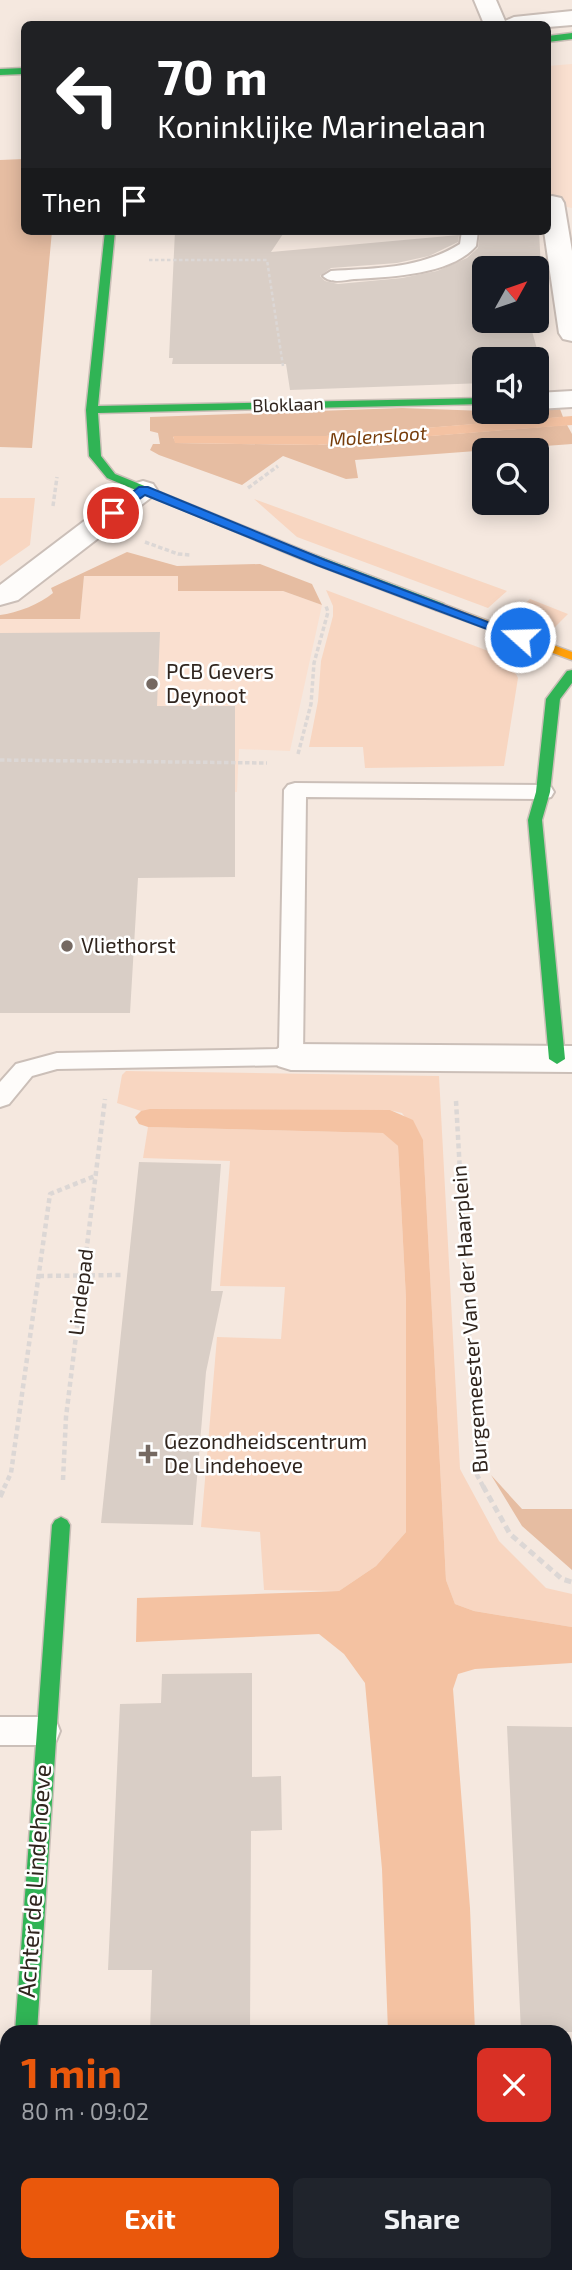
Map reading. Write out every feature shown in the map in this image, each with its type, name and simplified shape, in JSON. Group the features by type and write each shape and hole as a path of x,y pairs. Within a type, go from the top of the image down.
{"street":[{"path":"485,0 494,21"},
{"path":"543,21 572,18"},
{"path":"551,39 572,36"},
{"path":"0,72 21,71"},
{"path":"557,203 572,333"},
{"path":"110,235 92,410 95,456 111,476 339,569 572,656"},
{"path":"549,400 572,399"},
{"name":"Bloklaan","path":"92,410 472,401"},
{"path":"0,596 7,594 144,490"},
{"path":"291,1057 565,1059 548,973 535,820 543,792 553,699 572,674"},
{"name":"Achter de Lindehoeve","path":"26,2025 61,1525"}],"lane":[{"path":"331,276 426,268 450,259 468,246 469,235"},
{"path":"0,1098 12,1070 57,1061 291,1057 295,790 543,792"},
{"path":"548,973 572,973"},
{"path":"0,1731 45,1731"}],"path":[{"path":"144,260 267,260 289,405"},
{"path":"299,748 311,704 314,663 328,612 320,585 339,569"},
{"path":"0,760 268,763"},
{"name":"Burgemeester Van der Haarplein","path":"453,1058 477,1475 510,1534 562,1579 572,1582"},
{"name":"Lindepad","path":"61,1525 66,1418 109,1060"},
{"path":"0,1497 11,1473 50,1194 95,1176"},
{"path":"39,1276 122,1275"}],"shaded area":[{"path":"572,64 572,208 551,204 551,66"},
{"path":"21,159 21,235 52,235 32,448 0,447 0,160"},
{"path":"402,408 472,411 472,424 476,424 326,436 173,437 176,443 317,445 567,425 572,434 572,444 549,446 549,438 472,438 472,451 355,460 358,478 346,479 283,456 242,485 150,450 153,444 160,444 158,433 150,431 150,417"},
{"path":"549,409 560,409 563,417 549,418"},
{"path":"0,498 35,498 30,545 0,566"},
{"path":"254,499 507,591 488,608 297,537"},
{"path":"127,552 177,566 260,564 312,584 322,605 283,591 178,591 178,576 84,576 80,619 0,619 0,615 42,601 53,593 51,588"},
{"name":"PCB Gevers Deynoot","path":"84,576 179,576 178,591 283,591 322,605 290,751 239,749 237,792 0,791 0,619 80,619"},
{"path":"326,590 499,655 512,666 518,678 504,766 365,768 363,747 309,747 318,701 321,661 333,616 333,606"},
{"path":"530,599 568,614 551,631 511,617"},
{"path":"126,1071 439,1076 460,1469 499,1541 546,1588 572,1594 572,1627 474,1611 455,1604 446,1580 423,1141 402,1113 389,1110 141,1111 117,1103 122,1075"},
{"path":"148,1127 384,1133 398,1146 406,1299 406,1532 376,1566 339,1591 264,1590 260,1532 201,1527 217,1337 281,1339 285,1287 220,1286 230,1161 143,1158"},
{"path":"491,1475 522,1509 572,1509 572,1570 522,1526"}],"water":[{"name":"Molensloot","path":"572,416 572,425 317,445 175,443 173,436 326,436 474,424 549,424 549,418"},
{"path":"390,1110 413,1120 423,1140 446,1580 455,1604 474,1611 572,1627 572,1663 475,1669 458,1674 453,1689 470,1908 475,2025 388,2025 382,1869 365,1683 344,1654 319,1634 136,1642 137,1598 339,1591 376,1566 406,1532 406,1299 398,1146 383,1133 148,1127 139,1124 135,1117 141,1111"}],"building":[{"path":"175,235 282,235 271,252 459,235 458,242 429,256 397,263 331,268 320,276 325,281 338,284 402,278 437,271 467,258 478,248 480,235 539,235 540,256 472,256 472,333 533,333 536,347 472,347 472,383 290,390 286,364 172,364 173,358 169,358"},
{"path":"160,632 157,706 235,706 235,877 138,878 130,1013 0,1013 0,633"},
{"path":"139,1162 221,1164 211,1291 223,1291 206,1372 193,1525 101,1523"},
{"path":"252,1673 252,1777 281,1776 282,1830 251,1831 250,2025 150,2025 152,1970 108,1970 120,1704 161,1703 162,1674"},
{"path":"507,1726 572,1727 572,2025 521,2025"}],"traffic: fast":[{"path":"551,39 572,36"},
{"path":"0,72 21,71"},
{"path":"110,235 92,410 95,456 111,476 303,555 440,607"},
{"path":"92,410 472,401"},
{"path":"557,1059 535,820 543,792 553,699 572,674"},
{"path":"26,2025 61,1525"}],"traffic: slow":[{"path":"440,607 572,656"}],"place":[{"name":"PCB Gevers Deynoot","path":"152,684"},
{"name":"Vliethorst","path":"67,946"},
{"name":"Gezondheidscentrum De Lindehoeve","path":"148,1454"}],"route":[{"path":"113,513 144,490 321,562 520,637"}]}
